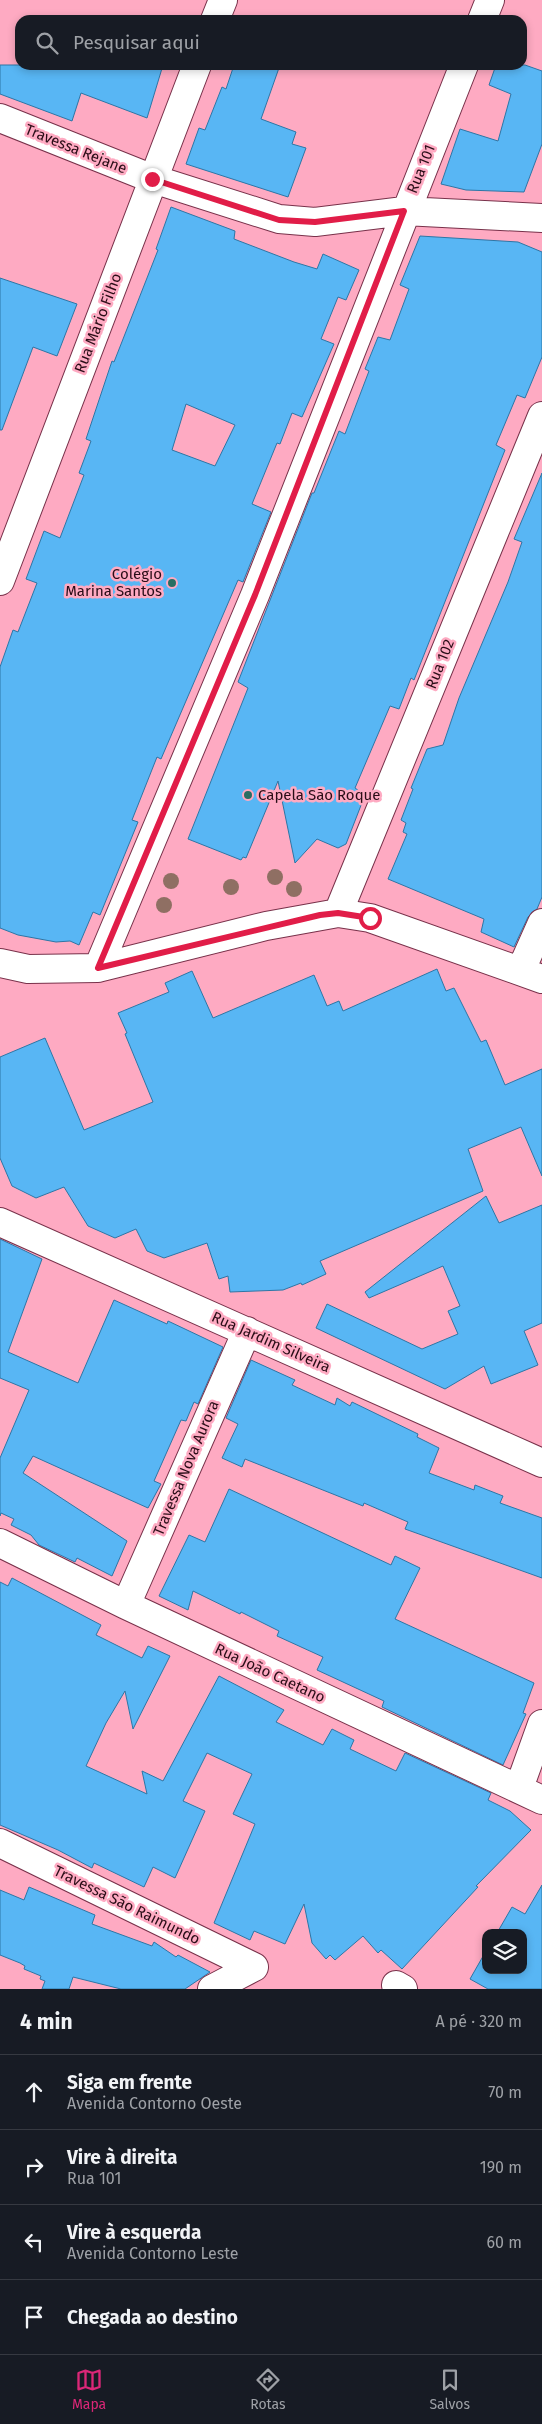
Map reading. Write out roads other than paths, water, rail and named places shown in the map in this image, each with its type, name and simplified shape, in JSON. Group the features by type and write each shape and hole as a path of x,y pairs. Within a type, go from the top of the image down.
{"street":[{"path":"217,15 223,0"},
{"path":"484,15 490,0"},
{"name":"Rua Mário Filho","path":"0,581 195,70"},
{"name":"Rua 101","path":"98,968 255,595 404,211 462,70"},
{"name":"Travessa Rejane","path":"0,118 152,179 279,220 315,222 404,211 542,218"},
{"name":"Rua 102","path":"338,913 542,416"},
{"path":"0,963 28,969 98,968 266,926 338,913 370,918 532,975 542,922"},
{"name":"Rua Jardim Silveira","path":"0,1222 542,1463"},
{"name":"Travessa Nova Aurora","path":"126,1606 247,1331"},
{"name":"Rua João Caetano","path":"0,1543 126,1606 531,1794"},
{"path":"531,1794 542,1724"},
{"name":"Travessa São Raimundo","path":"0,1843 254,1967 212,1989"}],"place":[{"name":"Colégio Marina Santos","path":"172,583"},
{"name":"Capela São Roque","path":"248,795"}]}
